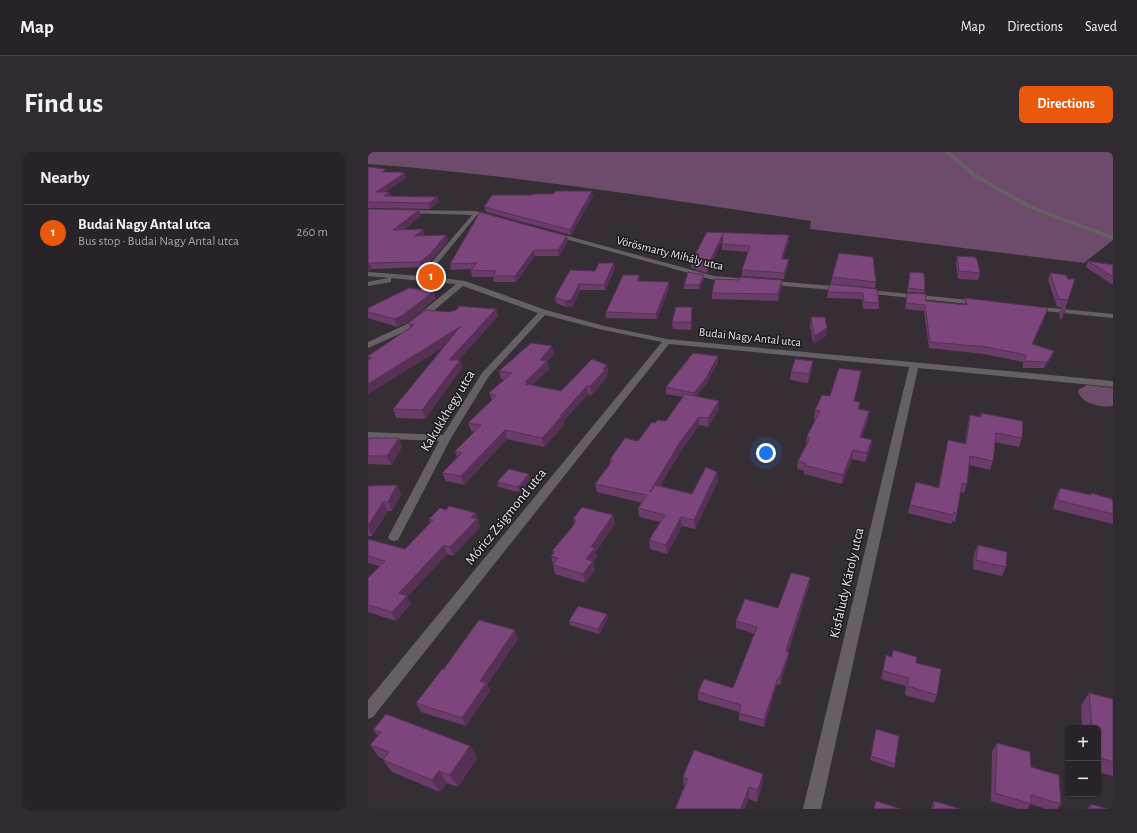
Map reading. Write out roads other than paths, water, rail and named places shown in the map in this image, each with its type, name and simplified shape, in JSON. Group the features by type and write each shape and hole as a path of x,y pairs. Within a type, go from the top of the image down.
{"street":[{"path":"946,152 977,177 1030,207 1113,238"},
{"path":"399,211 476,213 499,219"},
{"path":"422,278 476,213"},
{"name":"Vörösmarty Mihály utca","path":"544,231 714,278 799,284 987,303"},
{"name":"Budai Nagy Antal utca","path":"368,274 462,283 543,312 603,328 666,341 1113,384"},
{"path":"368,284 383,280 410,278"},
{"path":"368,345 410,326 462,283"},
{"path":"1027,307 1113,316"},
{"name":"Kakukkhegy utca","path":"394,537 446,438 485,375 543,312"},
{"name":"Móricz Zsigmond utca","path":"368,712 666,341"},
{"name":"Kisfaludy Károly utca","path":"812,809 914,365"},
{"path":"368,435 446,438"}],"place":[{"name":"Budai Nagy Antal utca","path":"431,277"}]}
